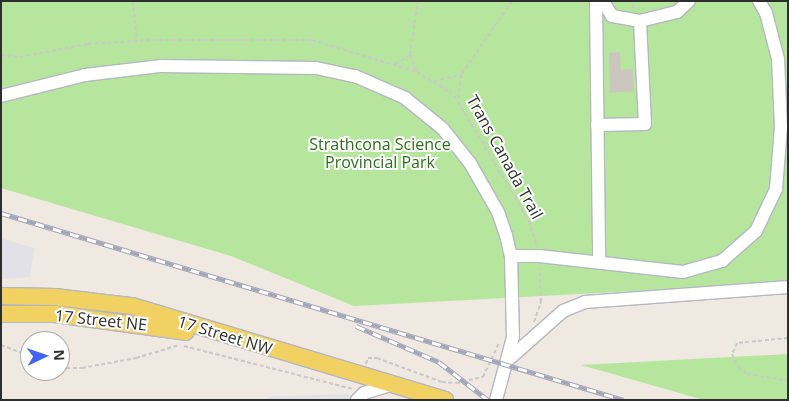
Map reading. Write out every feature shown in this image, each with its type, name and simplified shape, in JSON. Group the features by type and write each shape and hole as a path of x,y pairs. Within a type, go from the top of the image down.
{"main road":[{"name":"17 Street NW","path":"1,296 55,297 132,306 445,400"},
{"name":"17 Street NE","path":"1,314 55,314 130,322 260,345"}],"street":[{"path":"596,1 599,262"},
{"path":"603,1 612,16 640,20 677,12 689,1"},
{"path":"511,256 599,262 683,272 704,268 722,260 742,246 766,216 780,168 781,127 778,59 766,13 759,1"},
{"path":"597,125 645,124 640,20"},
{"path":"1,96 85,75 161,66 316,68 355,76 405,98 443,129 489,195 506,235 511,256 514,308 509,359 496,400"},
{"path":"509,359 563,311 585,302 788,287"},
{"path":"358,393 394,384"}],"path":[{"path":"133,1 137,41"},
{"path":"417,72 410,55 418,1"},
{"name":"Trans Canada Trail","path":"512,1 461,75 458,102 529,221 538,250"},
{"path":"1,54 20,56 88,44 137,41 312,40 417,72 434,81 458,102"},
{"path":"395,64 410,55"},
{"path":"434,81 461,75"},
{"path":"531,326 541,302 539,261"},
{"path":"788,338 737,343 732,354 738,367 747,374 788,381"},
{"path":"366,364 368,358 377,358 449,383 479,379 485,374 502,340"},
{"path":"1,345 20,352"},
{"path":"70,368 82,368 136,358 178,345 288,374 304,374 358,393"}],"shaded area":[{"path":"1,238 34,248 30,277 1,279"},
{"path":"346,394 366,400 266,400 268,397"}],"green space":[{"name":"Strathcona Science Provincial Park","path":"1,1 788,1 788,283 354,306 231,256 1,188"},
{"path":"788,354 788,400 704,400 581,365"}],"building":[{"path":"620,52 621,70 633,69 634,91 610,93 609,53"}],"railway":[{"path":"1,213 624,400"},
{"path":"356,326 439,362 488,400"}]}
